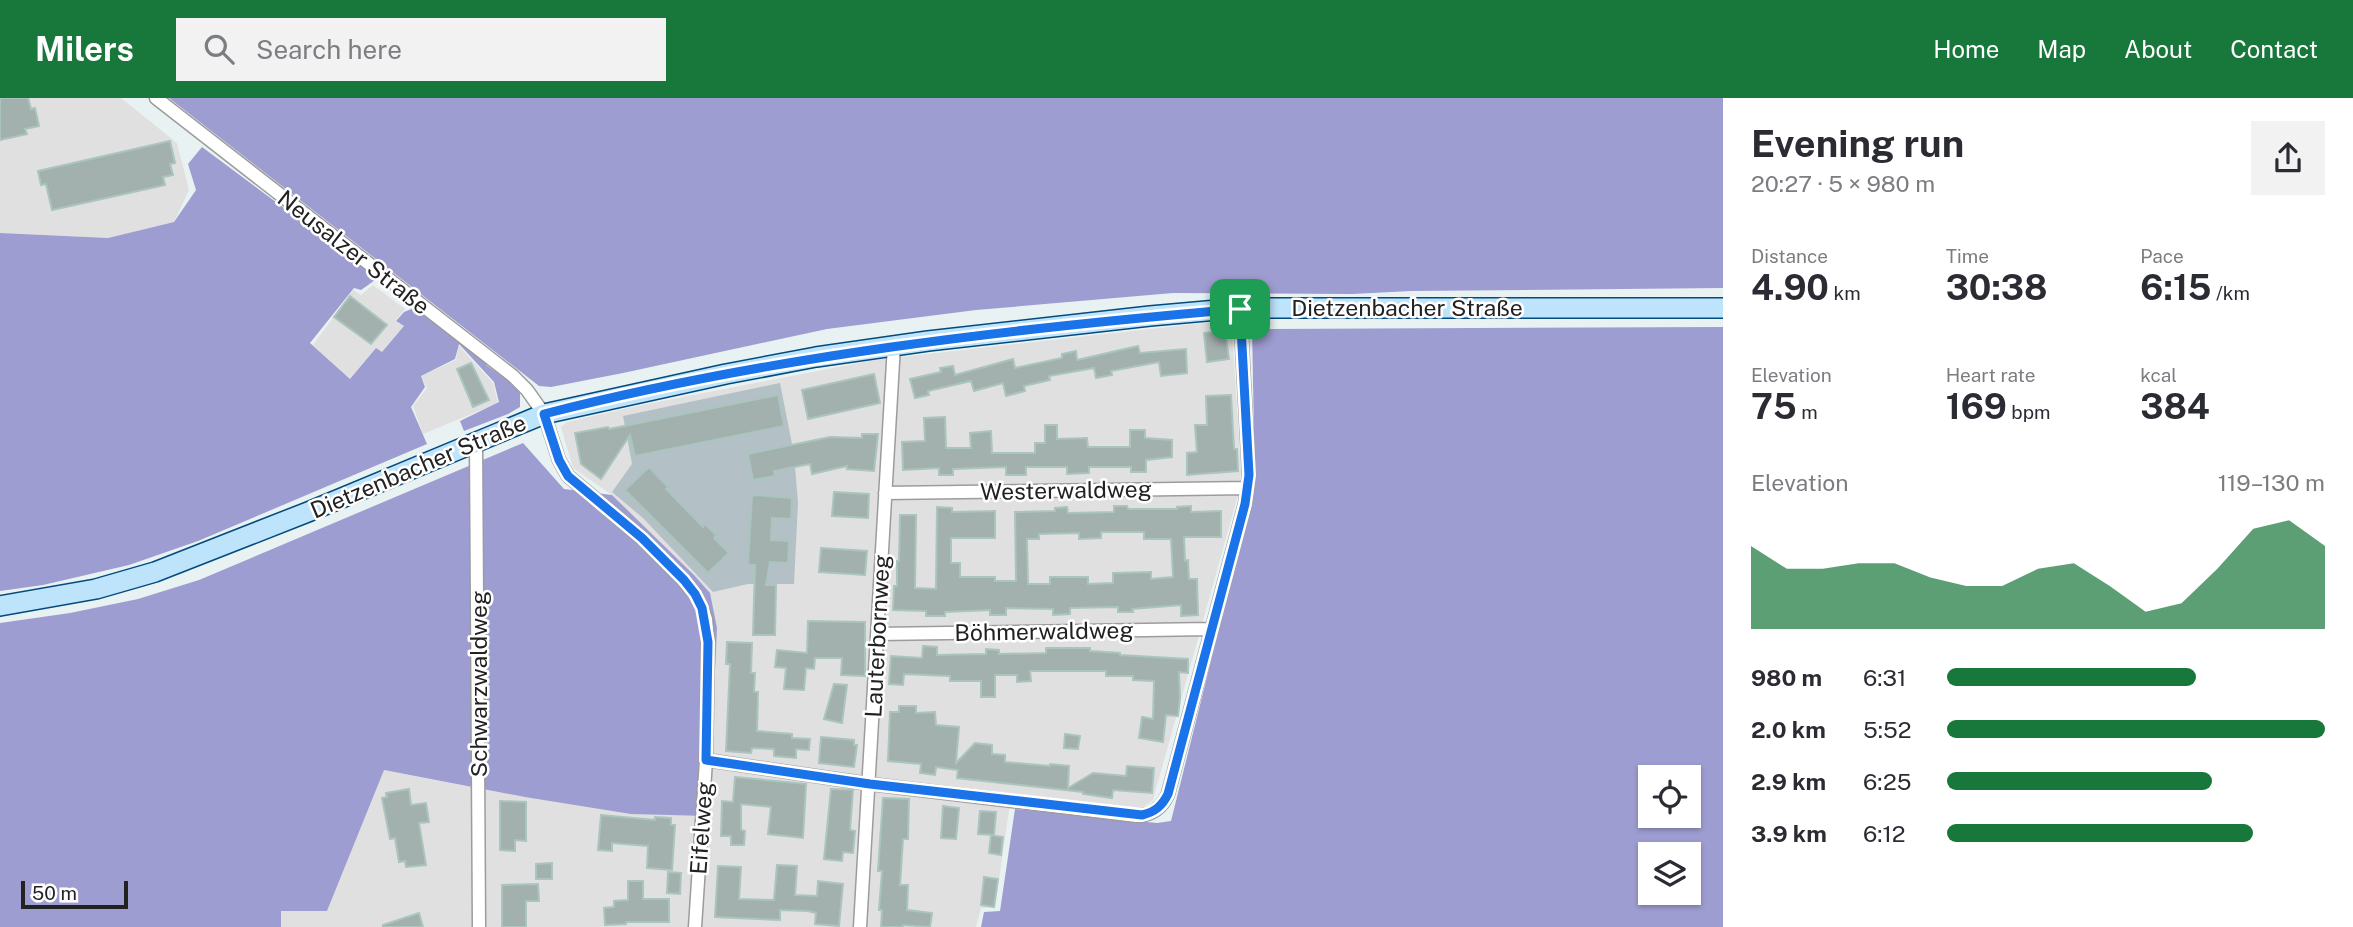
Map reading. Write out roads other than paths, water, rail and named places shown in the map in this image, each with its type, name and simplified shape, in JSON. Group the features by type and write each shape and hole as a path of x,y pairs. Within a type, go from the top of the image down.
{"main road":[{"name":"Dietzenbacher Straße","path":"0,606 87,591 155,572 544,414 816,357 894,345 1150,316 1240,309 1723,308"}],"street":[{"name":"Neusalzer Straße","path":"156,98 513,376 544,414"},
{"path":"706,760 870,784 1137,816 1148,814 1164,804 1248,488 1240,309"},
{"name":"Lauterbornweg","path":"860,927 894,345"},
{"name":"Eifelweg","path":"544,414 559,460 568,476 642,538 684,580 702,608 708,642 706,760 695,927"},
{"name":"Schwarzwaldweg","path":"476,441 480,927"},
{"name":"Westerwaldweg","path":"885,493 1248,488"},
{"name":"Böhmerwaldweg","path":"877,634 1210,629"}]}
